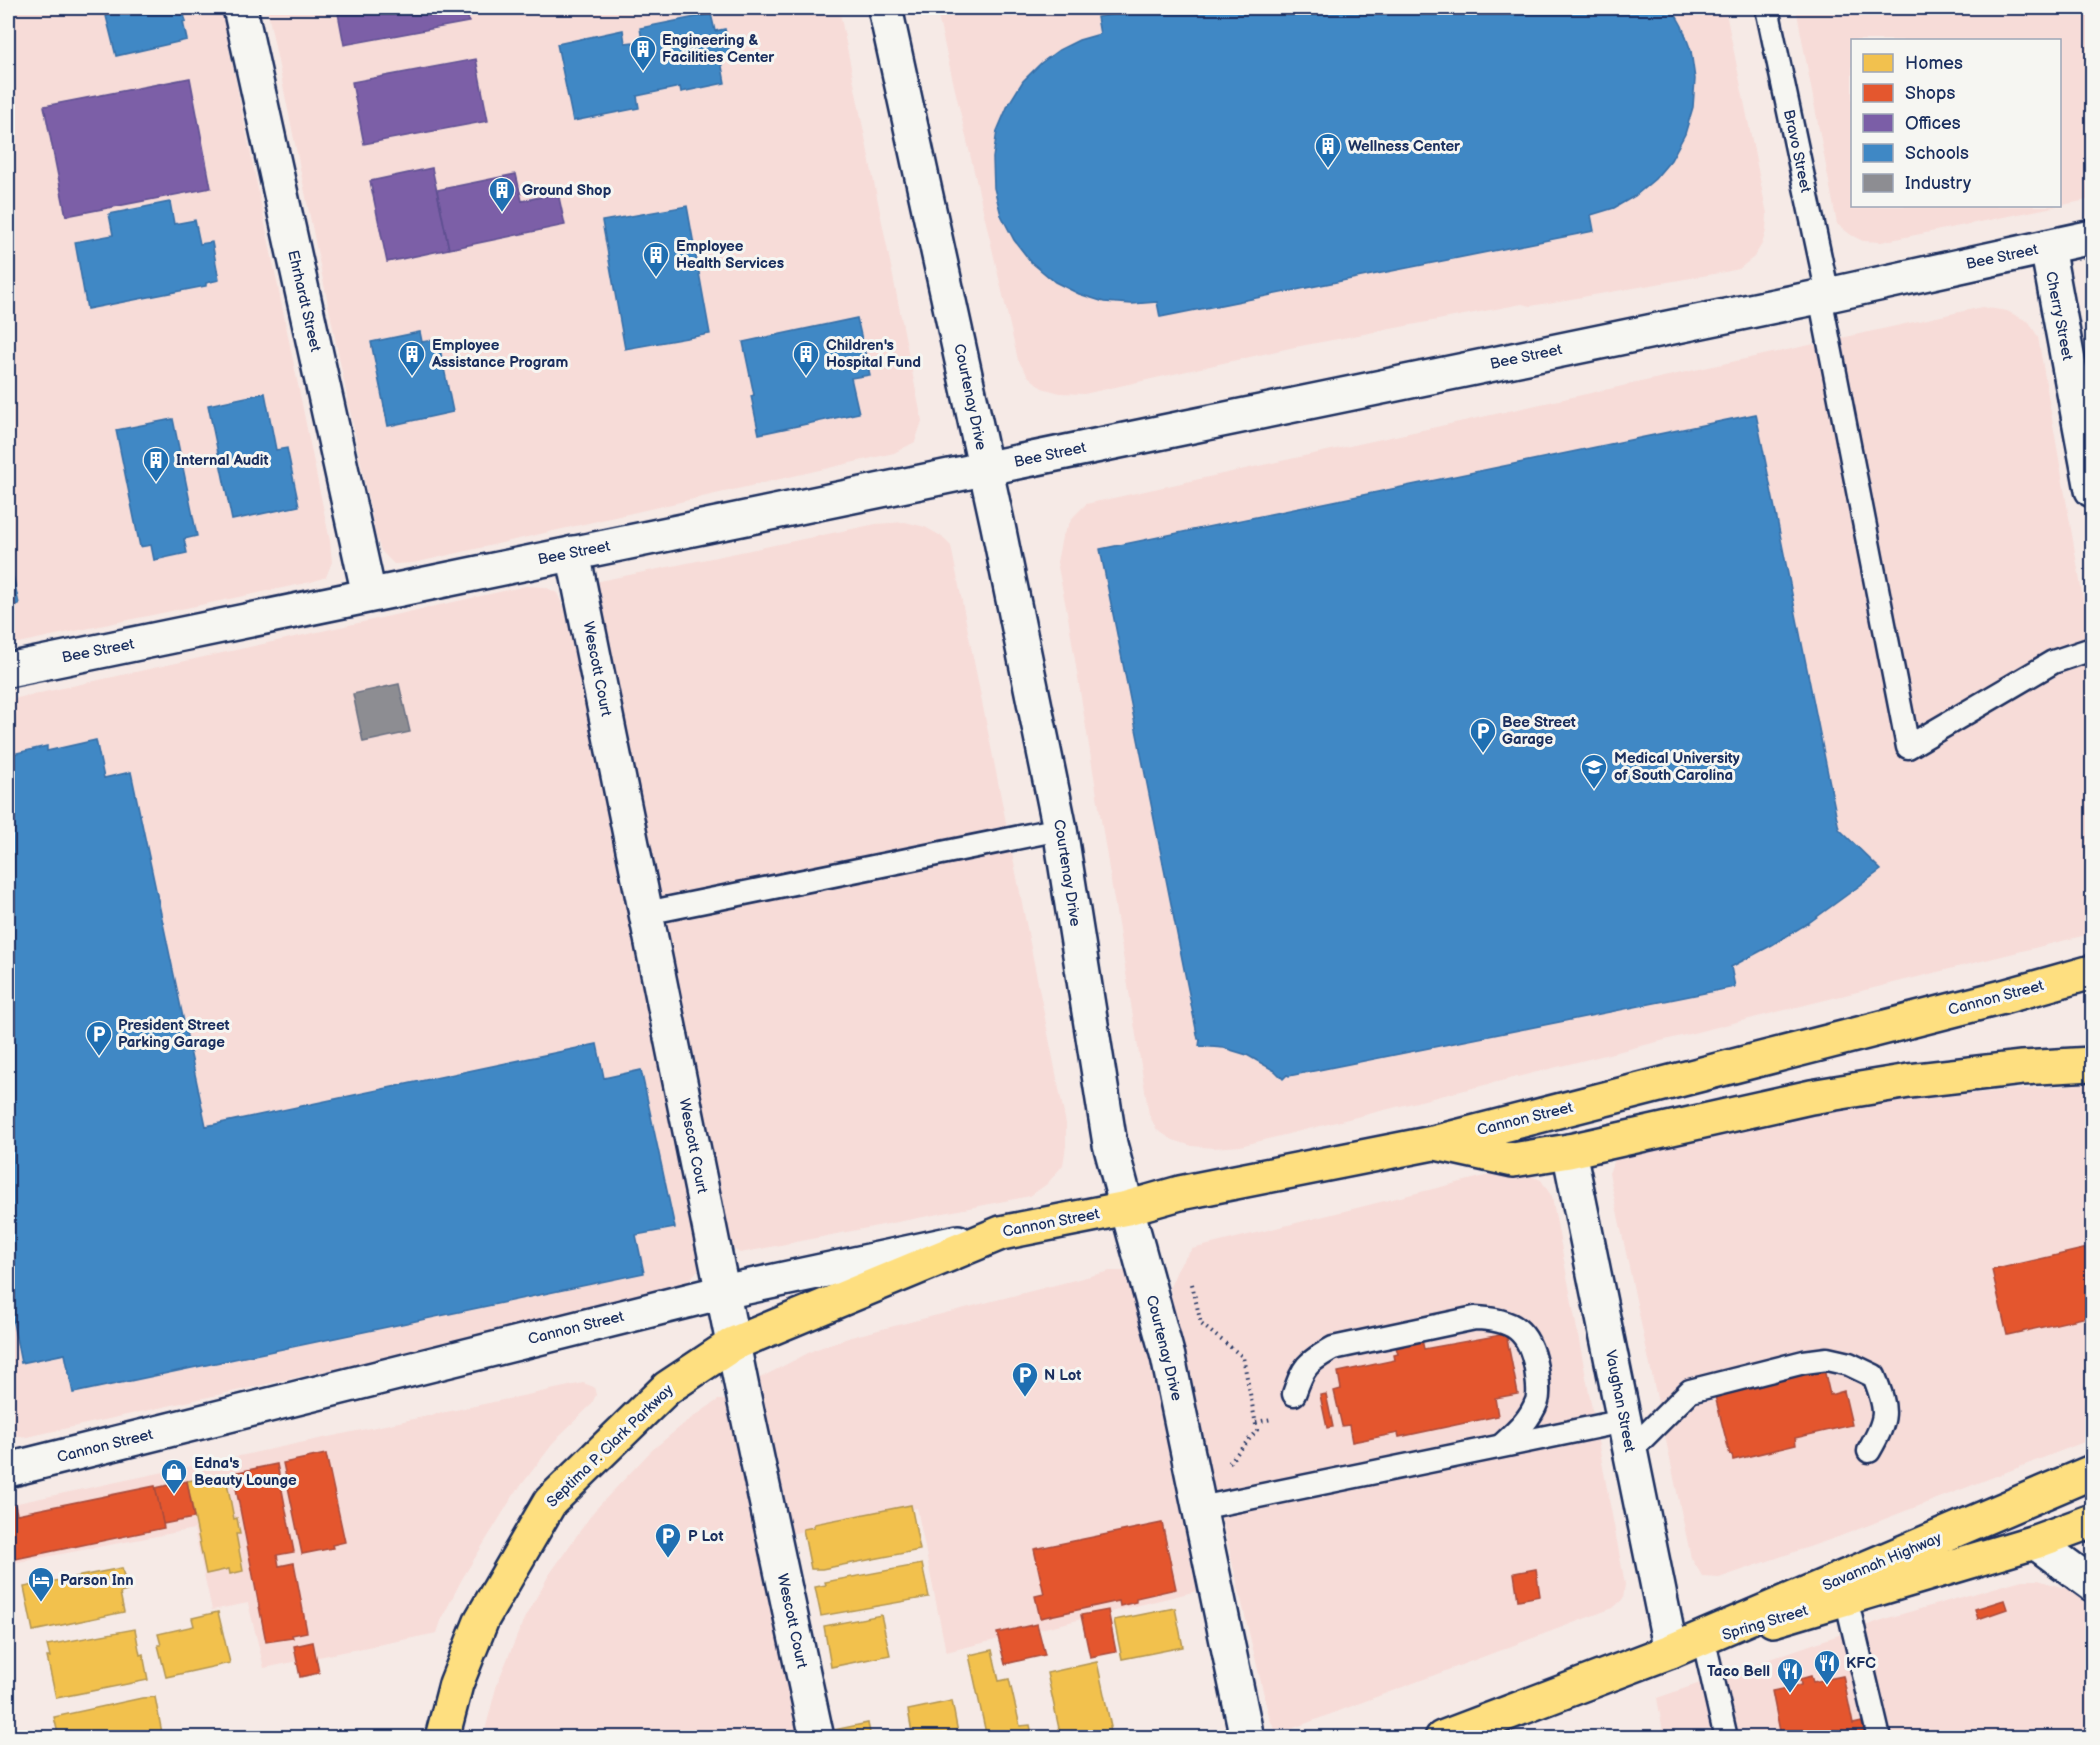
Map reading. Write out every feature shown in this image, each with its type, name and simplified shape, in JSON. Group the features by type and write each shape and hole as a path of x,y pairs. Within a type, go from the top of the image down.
{"main road":[{"name":"Cannon Street","path":"1001,1233 1127,1208 1180,1193 1433,1143 1992,1000 2092,972"},
{"path":"1433,1143 1513,1160 1569,1151 1811,1096 2022,1068 2092,1064"},
{"name":"Septima P. Clark Parkway","path":"442,1737 456,1684 482,1619 550,1502 667,1388 733,1344 1001,1233"},
{"name":"Savannah Highway","path":"1671,1651 2092,1472"},
{"name":"Spring Street","path":"1442,1737 1671,1651 2035,1542 2092,1521"}],"street":[{"name":"Ehrhardt Street","path":"240,8 369,595"},
{"name":"Courtenay Drive","path":"885,8 985,468 1060,829 1110,1144 1168,1357 1247,1737"},
{"name":"Bee Street","path":"8,670 1824,296 2092,237"},
{"name":"Cherry Street","path":"2047,247 2092,490"},
{"name":"Wescott Court","path":"573,553 733,1344 817,1737"},
{"name":"Vaughan Street","path":"1569,1151 1671,1651"},
{"name":"Cannon Street","path":"8,1470 723,1292 1001,1233"},
{"path":"2035,1542 2092,1584"}],"lane":[{"name":"Bravo Street","path":"1769,8 1908,747 2053,662 2092,649"},
{"path":"646,913 1060,829"},
{"path":"1294,1394 1301,1374 1312,1360 1333,1348 1475,1318 1496,1319 1515,1326 1526,1337 1534,1357 1538,1400 1523,1426 1501,1446"},
{"path":"1200,1509 1501,1446 1627,1436 1690,1391 1804,1362 1827,1359 1849,1364 1874,1376 1885,1402 1882,1429 1869,1451"},
{"path":"1846,1598 1879,1737"},
{"path":"1704,1641 1726,1737"}],"path":[{"path":"1192,1284 1201,1324 1243,1357 1256,1422 1257,1430 1228,1464"}],"shaded area":[{"path":"8,8 221,8 330,541 332,562 326,577 8,645"},
{"path":"267,8 839,8 922,421 915,442 894,453 414,563 394,564 381,551 376,537"},
{"name":"Wellness Center","path":"936,8 1725,8 1767,214 1766,231 1762,244 1754,257 1739,269 1531,306 1522,304 1290,348 1084,394 1060,393 1042,388 1028,376 1018,360"},
{"path":"1796,8 2092,8 2092,199 2061,206 2061,39 1851,39 1851,207 2053,207 1881,242 1863,241 1837,224"},
{"name":"Medical University of South Carolina","path":"1982,307 2007,311 2029,322 2038,337 2092,651 2092,929 2086,935 1240,1146 1213,1148 1192,1146 1173,1140 1157,1130 1149,1115 1068,617 1057,562 1062,537 1073,517 1086,504"},
{"path":"905,522 925,527 941,536 951,546 1066,1124 1063,1165 1047,1184 1030,1196 740,1253 728,1246 595,582 876,524"},
{"path":"526,586 545,587 557,593 565,610 700,1247 700,1268 684,1285 666,1296 27,1437 8,1435 8,700"},
{"path":"2092,1083 2092,1439 1838,1537 1719,1578 1703,1577 1691,1558 1609,1173 1619,1151 1730,1118"},
{"path":"1497,1173 1526,1174 1541,1180 1552,1197 1625,1584 1623,1599 1613,1608 1291,1729 1275,1729 1270,1720 1173,1316 1170,1287 1179,1266 1192,1249"},
{"path":"1110,1271 1126,1271 1133,1278 1197,1591 946,1652 917,1508 790,1534 759,1387 760,1378 814,1350 851,1337"},
{"path":"583,1383 594,1387 596,1395 591,1405 558,1437 513,1496 462,1579 437,1633 264,1668 248,1603 212,1610 194,1529 8,1564 8,1505"},
{"name":"P Lot","path":"718,1400 727,1400 733,1409 803,1732 779,1738 483,1738 497,1684 524,1619 549,1575 594,1511 651,1451 686,1422"},
{"path":"2022,1580 2038,1580 2071,1590 2092,1609 2092,1737 1664,1737 1657,1698 1888,1618"}],"building: Homes":[{"path":"217,1476 217,1479 226,1477 234,1519 237,1518 240,1534 236,1534 243,1571 230,1574 229,1569 206,1574 187,1481"},
{"path":"911,1505 920,1550 822,1569 811,1569 803,1529 814,1527 814,1524"},
{"path":"922,1564 929,1597 821,1616 815,1587 826,1585 825,1582"},
{"path":"122,1568 127,1591 120,1593 124,1612 33,1631 24,1587"},
{"path":"1175,1608 1183,1647 1122,1659 1114,1620"},
{"path":"218,1612 230,1663 166,1677 158,1645 161,1645 158,1634 194,1626 192,1618"},
{"path":"881,1615 890,1655 831,1667 824,1626"},
{"path":"135,1629 148,1680 56,1698 47,1657 50,1657 47,1645"},
{"path":"992,1650 999,1681 1009,1679 1020,1726 1030,1725 1033,1738 987,1738 969,1655"},
{"path":"1097,1662 1111,1727 1109,1727 1111,1737 1061,1738 1047,1673"},
{"path":"155,1697 163,1738 59,1738 54,1717"},
{"path":"952,1701 959,1738 913,1738 908,1710"},
{"path":"868,1723 871,1738 836,1738 834,1730"}],"building: Shops":[{"path":"2092,1247 2092,1316 2007,1335 1992,1270"},
{"path":"1506,1334 1518,1394 1495,1398 1498,1416 1399,1437 1398,1433 1352,1442 1349,1425 1342,1426 1334,1391 1341,1389 1338,1372 1395,1360 1394,1355 1398,1354 1394,1340 1421,1335 1424,1349"},
{"path":"1824,1369 1830,1395 1844,1391 1852,1425 1795,1438 1796,1445 1733,1460 1715,1396 1761,1385 1759,1376 1768,1374 1770,1382"},
{"path":"1326,1394 1333,1427 1327,1428 1320,1395"},
{"path":"326,1454 345,1542 332,1545 333,1548 302,1554 283,1463"},
{"path":"277,1464 294,1552 277,1555 279,1566 294,1563 307,1632 292,1635 293,1638 266,1642 233,1473"},
{"path":"187,1481 194,1518 163,1524 155,1488"},
{"path":"155,1486 164,1528 10,1560 8,1506 15,1505 17,1514"},
{"path":"1162,1523 1176,1589 1136,1598 1136,1602 1120,1606 1119,1601 1040,1618 1035,1596 1044,1594 1034,1549"},
{"path":"1536,1569 1540,1596 1518,1600 1514,1573"},
{"path":"2004,1600 2007,1609 1978,1619 1975,1609"},
{"path":"1108,1610 1116,1652 1090,1657 1081,1615"},
{"path":"1037,1624 1045,1655 1005,1664 997,1633"},
{"path":"313,1642 319,1673 300,1677 294,1646"},
{"path":"1811,1676 1813,1682 1843,1676 1853,1724 1862,1722 1865,1738 1777,1738 1781,1736 1772,1691 1801,1685 1800,1679"}],"building: Offices":[{"path":"337,8 466,8 469,22 344,45"},
{"path":"476,59 488,121 364,144 352,82"},
{"path":"190,78 211,188 66,216 44,106"},
{"path":"432,168 449,249 387,262 370,181"},
{"name":"Ground Shop","path":"516,174 522,201 558,193 565,225 449,249 437,190"}],"building: Schools":[{"path":"104,8 179,8 186,21 183,22 187,40 116,56"},
{"name":"Wellness Center","path":"1154,8 1672,8 1682,26 1691,51 1695,79 1693,107 1685,134 1671,160 1655,179 1635,196 1614,208 1591,215 1594,231 1160,317 1157,302 1132,304 1104,302 1079,294 1055,282 1031,262 1014,240 1001,215 994,188 993,158 997,131 1008,105 1023,81 1041,63 1059,50 1079,40 1100,34 1097,17"},
{"name":"Engineering & Facilities Center","path":"711,14 715,31 725,29 731,59 721,61 725,83 681,92 680,87 637,96 639,108 573,121 557,44 623,30 625,43 633,42 636,54 644,53 640,28"},
{"path":"170,202 174,224 195,220 200,244 212,242 219,280 206,283 206,286 87,309 75,242 113,235 109,214"},
{"name":"Employee Health Services","path":"687,206 710,334 625,349 602,221"},
{"name":"Children's Hospital Fund","path":"857,318 870,375 851,378 859,413 759,434 743,342"},
{"name":"Employee Assistance Program","path":"420,332 422,342 438,339 453,412 388,426 371,342"},
{"path":"265,393 276,450 287,448 299,506 232,520 208,405"},
{"name":"Bee Street Garage","path":"1756,414 1839,829 1881,870 1810,922 1731,967 1735,987 1287,1075 1283,1079 1275,1071 1247,1055 1224,1048 1199,1046 1200,1039 1198,1039 1100,549"},
{"name":"Internal Audit","path":"173,419 197,536 184,539 187,553 154,560 151,545 140,547 116,430"},
{"path":"8,551 19,604 8,607"},
{"name":"President Street Parking Garage","path":"96,740 104,778 131,772 206,1126 597,1044 604,1078 641,1070 675,1228 636,1235 644,1273 73,1393 65,1354 21,1363 8,1297 8,755 47,746 47,751"}],"building: Industry":[{"path":"399,684 410,732 363,742 353,694"}],"place":[{"name":"Engineering & Facilities Center","path":"643,72"},
{"name":"Wellness Center","path":"1328,169"},
{"name":"Ground Shop","path":"502,213"},
{"name":"Employee Health Services","path":"656,278"},
{"name":"Employee Assistance Program","path":"412,377"},
{"name":"Children's Hospital Fund","path":"806,377"},
{"name":"Internal Audit","path":"156,483"},
{"name":"Bee Street Garage","path":"1483,754"},
{"name":"Medical University of South Carolina","path":"1594,790"},
{"name":"President Street Parking Garage","path":"99,1057"},
{"name":"N Lot","path":"1025,1398"},
{"name":"Edna's Beauty Lounge","path":"174,1495"},
{"name":"P Lot","path":"668,1559"},
{"name":"Parson Inn","path":"41,1603"},
{"name":"KFC","path":"1827,1686"},
{"name":"Taco Bell","path":"1790,1694"}]}
